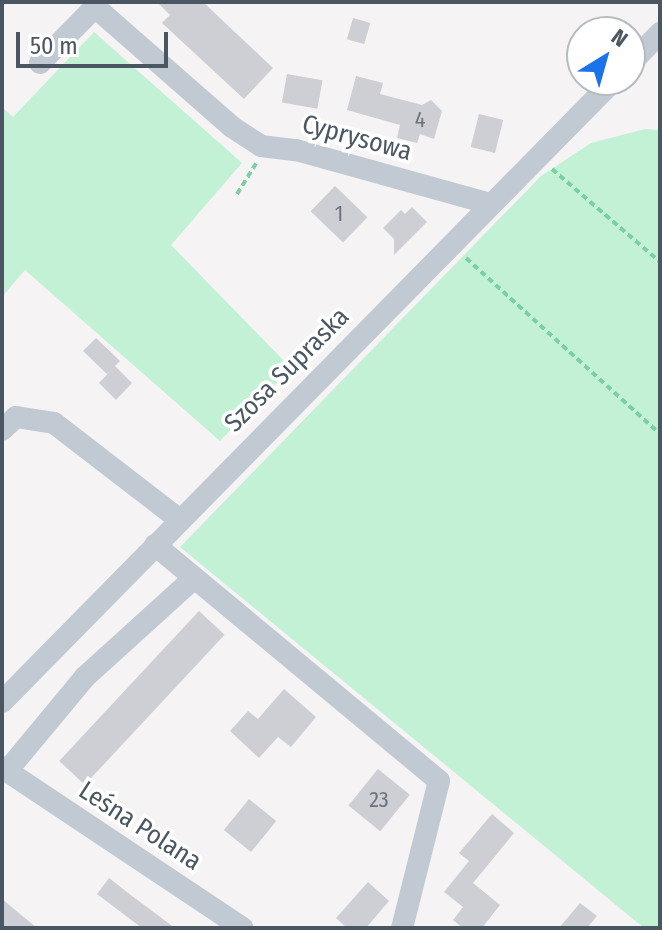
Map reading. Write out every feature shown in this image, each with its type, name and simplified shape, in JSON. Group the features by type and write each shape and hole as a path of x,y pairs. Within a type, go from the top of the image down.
{"street":[{"path":"40,63 95,7 232,127 261,146"},
{"path":"646,47 660,33"},
{"name":"Szosa Supraska","path":"2,702 598,96"},
{"name":"Cyprysowa","path":"261,146 296,150 491,204"},
{"path":"9,424 54,423 180,520"},
{"path":"155,545 192,580 439,781 402,928"},
{"name":"Leśna Polana","path":"192,580 85,677 5,769 242,928"}],"path":[{"name":"Cyprysowa","path":"237,194 254,174 261,146"},
{"path":"538,157 660,262"},
{"path":"451,245 660,434"}],"green space":[{"path":"94,32 242,163 171,245 291,368 220,441 25,270 2,297 2,107 13,117"},
{"path":"645,129 660,130 660,928 644,928 180,547 541,176 591,143"}],"building":[{"path":"157,2 203,2 273,68 244,99 162,23 170,15"},
{"path":"353,18 370,23 364,44 347,39"},
{"path":"287,74 322,80 317,109 282,103"},
{"path":"356,76 383,83 380,94 422,105 431,100 442,111 434,139 420,134 417,143 397,138 400,125 347,110"},
{"path":"479,114 503,120 495,153 471,147"},
{"path":"335,186 367,217 343,242 311,211"},
{"path":"412,207 427,222 394,255 394,239 383,228 401,210 405,214"},
{"path":"96,338 120,361 115,366 132,383 116,400 99,383 114,367 107,374 83,351"},
{"path":"199,611 225,635 85,785 59,761"},
{"path":"284,689 316,717 291,747 278,737 259,758 230,731 248,711 258,719"},
{"path":"378,769 410,795 380,831 348,806"},
{"path":"249,799 276,821 251,852 224,830"},
{"path":"492,814 514,833 473,883 500,905 482,928 463,928 453,920 463,907 444,892 469,861 459,853"},
{"path":"109,878 175,928 142,928 97,894"},
{"path":"368,882 389,901 366,928 347,928 336,918"},
{"path":"2,899 37,928 2,928"},
{"path":"580,903 597,916 587,928 559,928"}]}
